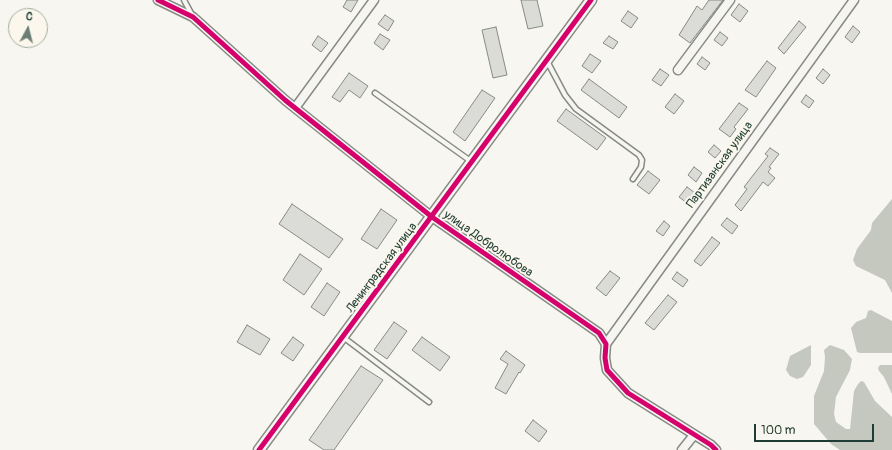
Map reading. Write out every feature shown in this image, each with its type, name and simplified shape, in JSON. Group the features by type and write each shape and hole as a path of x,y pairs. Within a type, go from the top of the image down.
{"street":[{"name":"улица Добролюбова","path":"158,0 193,17 295,108 432,217 598,333 606,344"},
{"path":"295,108 374,0"},
{"name":"Ленинградская улица","path":"259,450 591,0"},
{"path":"678,70 730,0"},
{"name":"Партизанская улица","path":"606,344 854,0"},
{"path":"606,344 605,358 607,370 628,393 716,450"},
{"path":"682,450 694,435"}],"lane":[{"path":"184,0 193,17"},
{"path":"546,60 565,95 576,109 639,155 642,160 641,168 633,179"},
{"path":"375,93 472,162"},
{"path":"343,336 429,402"}],"shaded area":[{"path":"892,199 892,293 885,280 856,266 853,260 857,249 871,230 872,223"},
{"path":"871,310 892,321 892,353 857,352 851,328 856,322 866,318 868,311"},
{"path":"811,345 811,365 803,377 797,379 790,376 786,370 790,356"},
{"path":"830,345 844,350 852,359 850,370 836,397 834,414 836,422 846,429 850,429 854,391 861,381 864,382 875,401 892,417 892,450 840,450 831,444 814,424 814,396 824,371 824,350"},
{"path":"880,365 892,365 892,394 884,377 879,371 878,368"}],"building":[{"path":"347,0 358,0 351,12 343,7"},
{"path":"521,0 537,0 543,26 528,29"},
{"path":"709,0 723,0 690,43 679,35 697,6 702,10"},
{"path":"739,4 748,11 740,22 731,15"},
{"path":"628,11 638,18 631,28 621,21"},
{"path":"385,15 394,21 388,31 378,24"},
{"path":"799,21 806,27 784,54 778,48"},
{"path":"853,26 860,32 852,43 845,37"},
{"path":"496,27 507,75 493,78 482,30"},
{"path":"720,32 728,38 722,46 714,40"},
{"path":"380,34 390,40 383,50 374,43"},
{"path":"318,36 328,43 321,52 312,45"},
{"path":"609,36 618,42 613,49 603,43"},
{"path":"590,54 601,61 592,73 582,66"},
{"path":"702,57 710,63 705,70 697,64"},
{"path":"767,61 776,68 756,97 745,90"},
{"path":"660,69 669,75 661,86 652,80"},
{"path":"823,69 830,75 823,84 816,78"},
{"path":"349,73 368,86 360,98 349,90 340,102 332,97"},
{"path":"589,79 627,107 619,118 581,90"},
{"path":"482,90 495,98 465,141 453,132"},
{"path":"675,94 684,101 674,114 665,107"},
{"path":"806,95 814,101 809,108 801,102"},
{"path":"739,103 748,109 734,127 736,129 730,137 719,129"},
{"path":"566,109 606,138 597,150 557,121"},
{"path":"714,145 721,151 715,158 708,152"},
{"path":"770,148 779,154 769,167 771,168 768,172 775,178 768,186 763,182 741,211 735,205 747,189 744,187 768,156 765,154"},
{"path":"694,167 702,173 696,182 688,175"},
{"path":"648,171 660,180 649,194 637,185"},
{"path":"687,187 695,193 687,203 679,197"},
{"path":"292,204 343,239 329,258 279,224"},
{"path":"381,209 397,220 377,249 361,239"},
{"path":"727,218 738,226 732,234 721,225"},
{"path":"664,221 670,226 663,236 656,231"},
{"path":"712,237 720,243 701,266 694,261"},
{"path":"300,254 322,269 304,295 283,280"},
{"path":"610,271 620,278 606,296 596,288"},
{"path":"677,272 688,280 683,287 672,279"},
{"path":"327,283 340,292 324,316 311,307"},
{"path":"668,295 677,302 654,330 645,323"},
{"path":"394,322 407,331 387,359 374,350"},
{"path":"247,325 270,339 260,355 237,342"},
{"path":"293,337 304,345 293,361 281,353"},
{"path":"422,337 450,357 440,371 412,350"},
{"path":"506,351 525,365 506,394 495,388 508,364 500,359"},
{"path":"361,366 383,380 334,450 324,450 309,440"},
{"path":"533,420 547,431 539,442 525,431"}],"cycle path":[{"path":"158,0 193,17 285,100 432,217 599,333 606,344 605,358 607,370 628,393 711,445 716,450"},
{"path":"259,450 591,0"}]}
